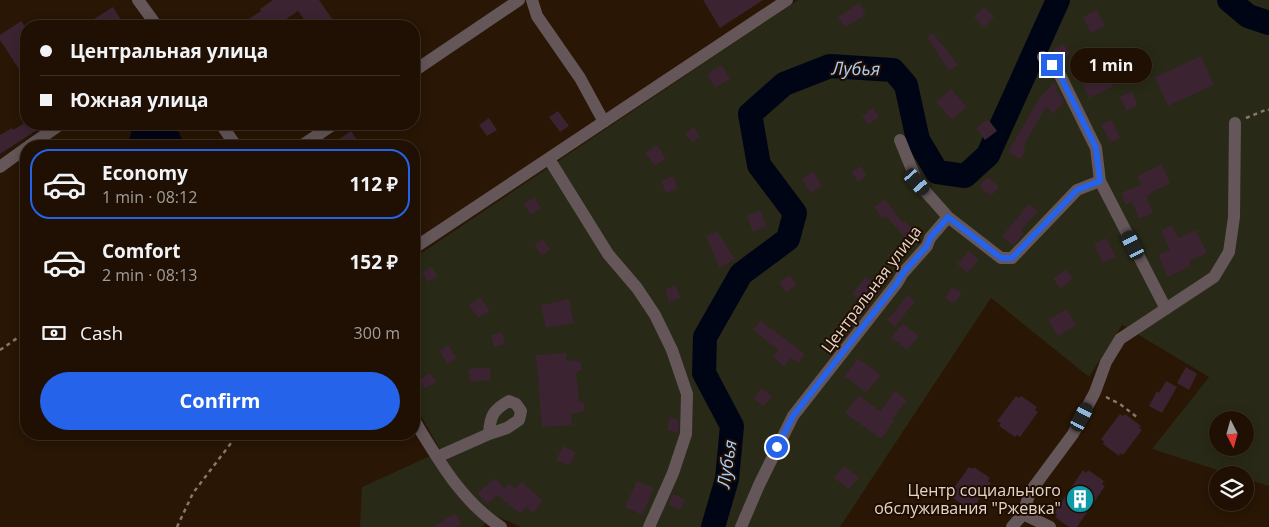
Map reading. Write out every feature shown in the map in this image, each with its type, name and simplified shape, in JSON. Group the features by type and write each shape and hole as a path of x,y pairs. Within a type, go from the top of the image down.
{"street":[{"path":"138,0 153,20"},
{"path":"420,67 520,0"},
{"path":"532,0 537,16 580,78 604,122"},
{"path":"420,244 787,0"},
{"path":"1044,57 1059,73 1096,148 1100,181 1166,309"},
{"path":"1012,527 1023,514 1030,492 1073,434 1095,392 1106,362 1120,339 1214,277 1228,252 1234,217 1235,123"},
{"path":"38,140 52,130"},
{"path":"310,140 325,130"},
{"path":"900,140 917,182 948,217 1001,258 1012,258 1077,190 1100,181"},
{"path":"0,167 20,153"},
{"path":"549,159 608,254 637,288 655,315 672,350 688,394 686,434 673,473 648,527"},
{"name":"Центральная улица","path":"741,527 759,485 793,416 948,217"},
{"path":"420,430 446,472 474,504 491,521 501,527"},
{"path":"437,457 489,434"},
{"path":"1023,514 1050,527"}],"path":[{"path":"1235,123 1269,110"},
{"path":"0,350 20,336"},
{"path":"1095,392 1120,404 1138,418"},
{"path":"177,527 193,493 233,440"}],"green space":[{"path":"798,0 1269,0 1269,486 1254,482 1254,466 1209,467 1152,449 1209,377 1122,325 1089,377 991,298 840,527 521,527 494,515 482,527 360,527 362,487 441,451 420,414 420,254"}],"water":[{"path":"132,130 178,130 182,140 129,140"}],"building":[{"path":"273,0 319,0 333,20 305,20 298,11 285,20 247,20 261,11 260,9"},
{"path":"703,0 763,0 720,28"},
{"path":"859,3 866,14 845,28 838,17"},
{"path":"113,7 121,20 92,20"},
{"path":"984,7 994,17 984,27 974,17"},
{"path":"1097,10 1105,26 1091,33 1083,17"},
{"path":"20,22 20,71 0,40 0,35"},
{"path":"933,33 958,65 949,71 927,37"},
{"path":"1063,44 1070,54 1059,60 1053,50"},
{"path":"1201,56 1214,85 1168,106 1155,77"},
{"path":"722,65 730,79 715,88 707,74"},
{"path":"1103,65 1113,87 1089,98 1079,76"},
{"path":"1054,82 1057,87 1055,90 1064,102 1053,114 1046,107 1023,147 1026,149 1021,159 1008,152 1038,100"},
{"path":"951,89 967,107 952,120 936,102"},
{"path":"1132,91 1138,105 1126,111 1120,97"},
{"path":"873,108 879,117 868,124 862,116"},
{"path":"558,111 569,126 560,132 549,117"},
{"path":"489,118 497,130 487,136 479,125"},
{"path":"988,119 997,131 985,140 976,128"},
{"path":"1112,120 1120,138 1110,142 1101,124"},
{"path":"20,126 20,130 37,130 0,154 0,135 12,128 13,130"},
{"path":"694,127 700,137 692,143 685,133"},
{"path":"351,131 357,140 338,140"},
{"path":"657,145 666,158 655,166 645,153"},
{"path":"1162,164 1170,184 1146,196 1153,213 1139,219 1132,202 1126,205 1121,193 1141,185 1137,176"},
{"path":"861,166 867,176 858,182 851,172"},
{"path":"813,171 822,186 810,193 802,178"},
{"path":"673,176 678,189 666,193 661,181"},
{"path":"988,177 999,187 991,196 979,186"},
{"path":"534,197 541,208 531,215 524,204"},
{"path":"885,199 903,223 905,221 916,233 908,241 885,215 882,218 874,207"},
{"path":"1029,204 1038,212 1021,230 1024,233 1013,246 1002,236"},
{"path":"760,210 767,226 753,232 747,216"},
{"path":"1172,225 1178,238 1196,230 1207,253 1189,261 1191,266 1168,277 1158,255 1170,250 1161,230"},
{"path":"717,231 735,259 720,268 706,236"},
{"path":"1106,238 1116,257 1103,263 1094,244"},
{"path":"543,239 550,250 542,256 534,245"},
{"path":"897,247 906,256 897,265 888,256"},
{"path":"969,251 979,260 967,273 957,264"},
{"path":"431,266 438,276 428,282 422,273"},
{"path":"1065,269 1073,278 1061,289 1053,279"},
{"path":"790,275 797,285 786,292 779,282"},
{"path":"866,277 882,289 836,348 831,346 836,337 838,338 848,317 860,300 852,294"},
{"path":"676,285 680,298 669,302 665,289"},
{"path":"952,287 962,293 954,304 945,298"},
{"path":"908,295 915,301 895,327 887,320"},
{"path":"481,297 490,311 478,318 469,305"},
{"path":"569,299 574,323 546,328 541,305"},
{"path":"1066,309 1076,325 1058,336 1048,320"},
{"path":"760,320 805,354 798,363 791,358 784,367 773,357 778,350 753,330"},
{"path":"903,323 919,336 907,350 891,337"},
{"path":"502,332 505,344 494,347 491,335"},
{"path":"448,345 457,358 448,364 439,351"},
{"path":"566,353 566,361 575,360 581,363 582,369 576,373 579,401 584,404 585,410 580,413 571,414 572,425 542,427 536,355 551,354 552,356 552,354"},
{"path":"858,358 881,375 866,393 844,376"},
{"path":"490,367 491,380 470,382 468,369"},
{"path":"1186,367 1197,374 1189,390 1177,383"},
{"path":"430,373 436,382 425,389 420,379"},
{"path":"1166,381 1177,387 1162,413 1149,406 1157,391 1159,393"},
{"path":"762,388 772,397 763,406 753,398"},
{"path":"895,391 907,400 892,419 894,421 881,439 845,413 859,395 880,411"},
{"path":"1016,396 1019,398 1021,396 1037,407 1035,410 1038,412 1020,437 1017,435 1015,437 999,426 1001,423 997,421"},
{"path":"1120,414 1123,416 1125,414 1141,426 1139,428 1142,430 1123,455 1120,453 1119,456 1103,444 1104,442 1101,439"},
{"path":"670,417 678,419 678,433 667,430"},
{"path":"563,446 576,452 569,466 556,460"},
{"path":"844,466 859,477 849,489 834,478"},
{"path":"969,467 973,469 974,467 990,478 988,481 991,483 973,508 970,506 968,509 952,497 954,495 951,492"},
{"name":"Центр социального обслуживания \"Ржевка\"","path":"1083,470 1086,473 1088,470 1104,481 1102,484 1105,486 1077,527 1069,527 1055,517 1057,515 1054,513"},
{"path":"495,478 504,488 509,483 515,489 522,482 543,501 533,513 526,507 520,514 497,495 487,504 477,493"},
{"path":"637,481 654,488 642,515 625,507"},
{"path":"673,494 685,500 680,510 668,504"},
{"path":"455,513 462,523 456,527 433,527"}],"waterway":[{"name":"Лубья","path":"713,527 727,479 732,426 704,373 705,337 741,274 788,239 795,213 759,165 750,114 784,84 830,66 893,70 906,85 918,140 937,172 965,176 988,155 1058,0"},
{"name":"Лубья","path":"1229,0 1248,16 1269,23"}],"place":[{"name":"Центр социального обслуживания \"Ржевка\"","path":"1080,499"}],"route":[{"path":"777,447 793,416 948,217 1001,258 1012,258 1077,190 1100,181 1096,148 1059,73 1052,65"}]}
